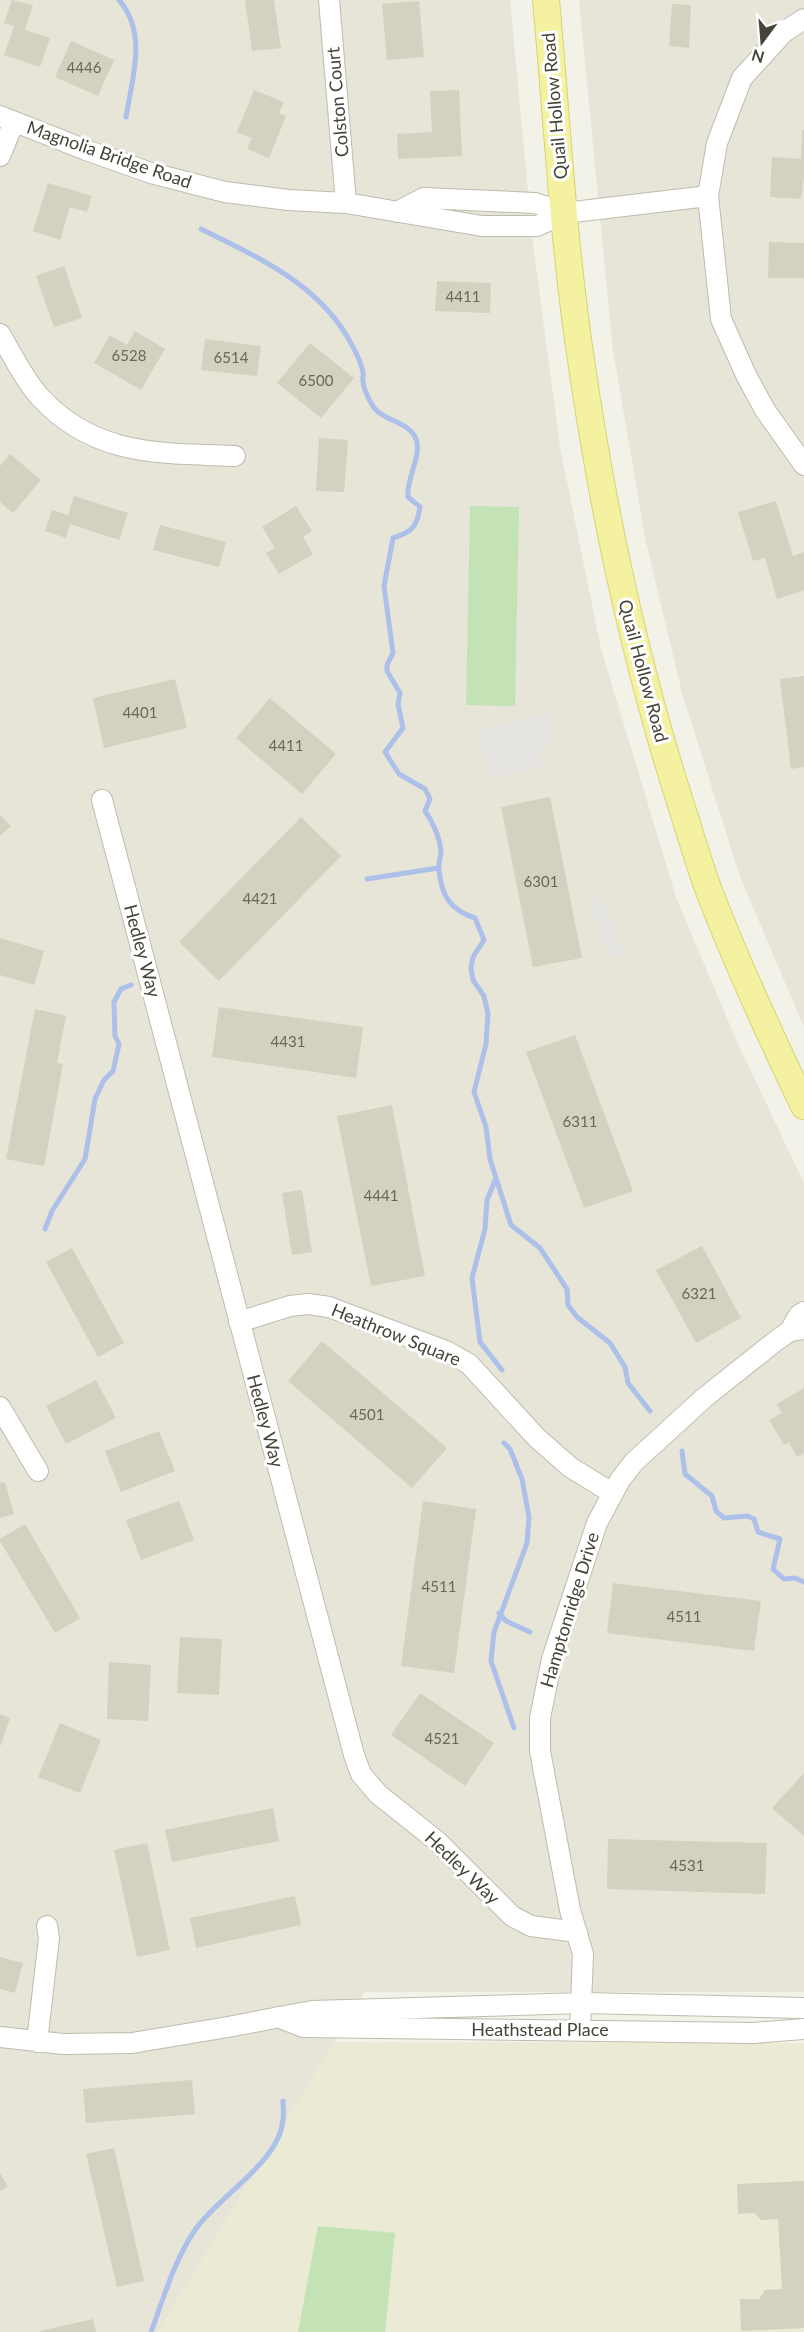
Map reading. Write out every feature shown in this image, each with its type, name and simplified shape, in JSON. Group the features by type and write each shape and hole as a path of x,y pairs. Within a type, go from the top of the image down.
{"main road":[{"name":"Quail Hollow Road","path":"546,0 580,357 613,550 634,643 668,763 709,890 769,1032 804,1106"}],"street":[{"name":"Colston Court","path":"328,0 346,203"},
{"path":"804,19 784,32 742,78 717,142 708,196 721,319 746,375 765,410 804,465"},
{"name":"Magnolia Bridge Road","path":"7,119 151,173 225,192 288,200 346,203 397,212 424,198 535,203 565,213"},
{"path":"0,156 7,119"},
{"path":"565,213 708,196"},
{"path":"0,334 21,371 39,395 60,416 84,433 112,445 136,450 235,456"},
{"name":"Hedley Way","path":"102,800 354,1755 362,1774 378,1794 445,1848 512,1916 531,1926 577,1932"},
{"name":"Heathrow Square","path":"239,1322 291,1306 308,1304 329,1307 446,1352 469,1364 537,1437 570,1467 612,1493"},
{"name":"Hamptonridge Drive","path":"580,2030 583,1954 570,1910 540,1751 540,1718 552,1659 597,1523 612,1493 634,1462 704,1398 797,1330 799,1315 804,1312"},
{"path":"0,1407 38,1471"},
{"path":"37,2042 49,1938 46,1926"},
{"name":"Heathstead Place","path":"0,2037 63,2044 132,2043 312,2011 582,2004 804,2008"},
{"name":"Heathstead Place","path":"278,2017 303,2027 753,2033 804,2029"}],"shaded area":[{"path":"0,0 510,0 533,244 560,447 601,649 677,900 738,1044 804,1183 804,1992 365,1992 158,2332 0,2332"},
{"path":"579,0 804,0 804,1027 740,877 682,693 646,542 613,351"},
{"path":"551,713 556,734 540,752 543,765 489,778 477,731"},
{"path":"600,895 625,953 611,959 587,900"},
{"path":"334,2042 804,2043 804,2332 158,2332"}],"green space":[{"path":"470,506 519,507 515,706 466,705"},
{"path":"318,2226 395,2233 385,2332 298,2332"}],"building":[{"path":"12,0 33,5 25,30 50,38 40,67 4,55 14,26 4,23"},
{"path":"245,0 274,0 281,48 252,51"},
{"path":"419,1 424,57 387,60 382,4"},
{"path":"672,4 691,5 689,48 669,46"},
{"path":"71,41 114,60 98,96 55,77"},
{"path":"254,90 284,102 279,113 286,116 269,158 247,149 252,138 237,132"},
{"path":"459,90 462,156 398,159 397,134 432,132 430,91"},
{"path":"802,130 804,130 804,176 801,199 770,197 772,157 801,159"},
{"path":"48,183 92,196 87,212 70,207 60,240 33,231"},
{"path":"769,242 804,243 804,278 768,278"},
{"path":"64,266 82,318 54,327 36,276"},
{"path":"437,281 491,283 490,313 435,311"},
{"path":"135,331 165,349 141,390 94,363 110,335 127,345"},
{"path":"205,339 261,346 257,376 201,370"},
{"path":"310,343 354,378 321,418 277,383"},
{"path":"319,438 348,440 344,492 316,491"},
{"path":"10,454 41,480 13,513 0,502 0,466"},
{"path":"74,496 128,513 119,540 70,524 66,538 45,531 52,510 68,515"},
{"path":"776,501 793,556 804,552 804,590 777,599 765,558 753,561 738,512"},
{"path":"296,506 312,531 303,537 313,554 279,574 266,553 275,548 262,527"},
{"path":"160,525 226,542 219,567 153,550"},
{"path":"804,676 804,767 791,769 780,679"},
{"path":"175,679 187,728 104,748 93,698"},
{"path":"270,698 336,754 302,794 236,738"},
{"path":"550,797 582,958 533,967 501,807"},
{"path":"0,815 11,826 0,836"},
{"path":"301,817 341,856 219,981 179,942"},
{"path":"0,938 44,951 34,985 0,975"},
{"path":"219,1007 363,1027 356,1078 212,1057"},
{"path":"35,1009 66,1016 57,1063 63,1064 44,1166 6,1159"},
{"path":"575,1035 633,1191 584,1208 526,1052"},
{"path":"392,1105 425,1276 371,1286 337,1116"},
{"path":"302,1190 312,1252 292,1255 282,1193"},
{"path":"702,1246 741,1318 696,1343 656,1270"},
{"path":"72,1248 124,1343 98,1357 46,1262"},
{"path":"322,1341 447,1448 412,1488 288,1381"},
{"path":"96,1380 116,1418 66,1444 46,1406"},
{"path":"804,1388 804,1453 797,1457 789,1442 784,1445 769,1420 782,1413 777,1404"},
{"path":"159,1431 175,1471 121,1492 105,1451"},
{"path":"5,1482 14,1514 0,1518 0,1483"},
{"path":"179,1501 194,1540 141,1560 126,1520"},
{"path":"423,1501 476,1509 454,1673 401,1666"},
{"path":"25,1524 80,1618 55,1633 0,1541"},
{"path":"613,1583 761,1601 754,1651 607,1633"},
{"path":"180,1637 222,1639 219,1695 177,1693"},
{"path":"109,1662 151,1665 148,1721 107,1719"},
{"path":"420,1693 494,1743 465,1786 391,1735"},
{"path":"0,1714 10,1718 0,1747"},
{"path":"60,1723 101,1740 80,1793 38,1777"},
{"path":"804,1773 804,1836 772,1808"},
{"path":"273,1808 279,1841 172,1862 165,1830"},
{"path":"608,1839 767,1843 765,1894 607,1889"},
{"path":"147,1843 170,1950 137,1957 114,1850"},
{"path":"295,1896 301,1925 196,1948 190,1918"},
{"path":"0,1957 23,1963 15,1993 0,1989"},
{"path":"192,2080 195,2114 86,2123 83,2089"},
{"path":"114,2148 144,2281 117,2287 86,2154"},
{"path":"0,2173 8,2187 0,2191"},
{"path":"804,2181 804,2328 741,2331 740,2299 759,2299 765,2290 782,2289 778,2219 761,2220 755,2213 738,2214 737,2184"},
{"path":"93,2319 96,2332 40,2332 40,2331"}],"waterway":[{"path":"119,0 128,13 136,42 136,57 126,117"},
{"path":"201,229 287,276 324,306 340,325 356,353 363,372 364,388 374,408 409,429 416,439 417,453 409,482 408,497 420,507 419,514 409,531 393,538 384,586 393,653 387,665 387,671 400,693 398,704 403,728 385,752 399,774 425,789 430,799 425,811 436,830 441,850 439,869 445,894 459,911 475,918 484,940 473,957 471,968 473,980 484,996 488,1014 486,1044 474,1092 486,1127 490,1159 511,1225 540,1248 567,1289 568,1305 577,1317 610,1343 625,1367 628,1383 650,1411"},
{"path":"367,879 438,868"},
{"path":"45,1229 52,1211 85,1159 95,1099 104,1080 113,1071 119,1044 115,1036 114,1002 121,989 131,985"},
{"path":"496,1178 487,1200 485,1229 472,1278 480,1342 502,1370"},
{"path":"504,1443 510,1449 522,1479 529,1517 527,1543 494,1632 491,1661 514,1728"},
{"path":"682,1451 685,1474 712,1496 716,1511 724,1518 747,1516 754,1519 758,1532 780,1539 773,1569 784,1579 795,1578 804,1582"},
{"path":"499,1613 506,1621 530,1632"},
{"path":"151,2332 175,2267 195,2230 205,2217 271,2151 279,2136 283,2120 283,2101"}]}
